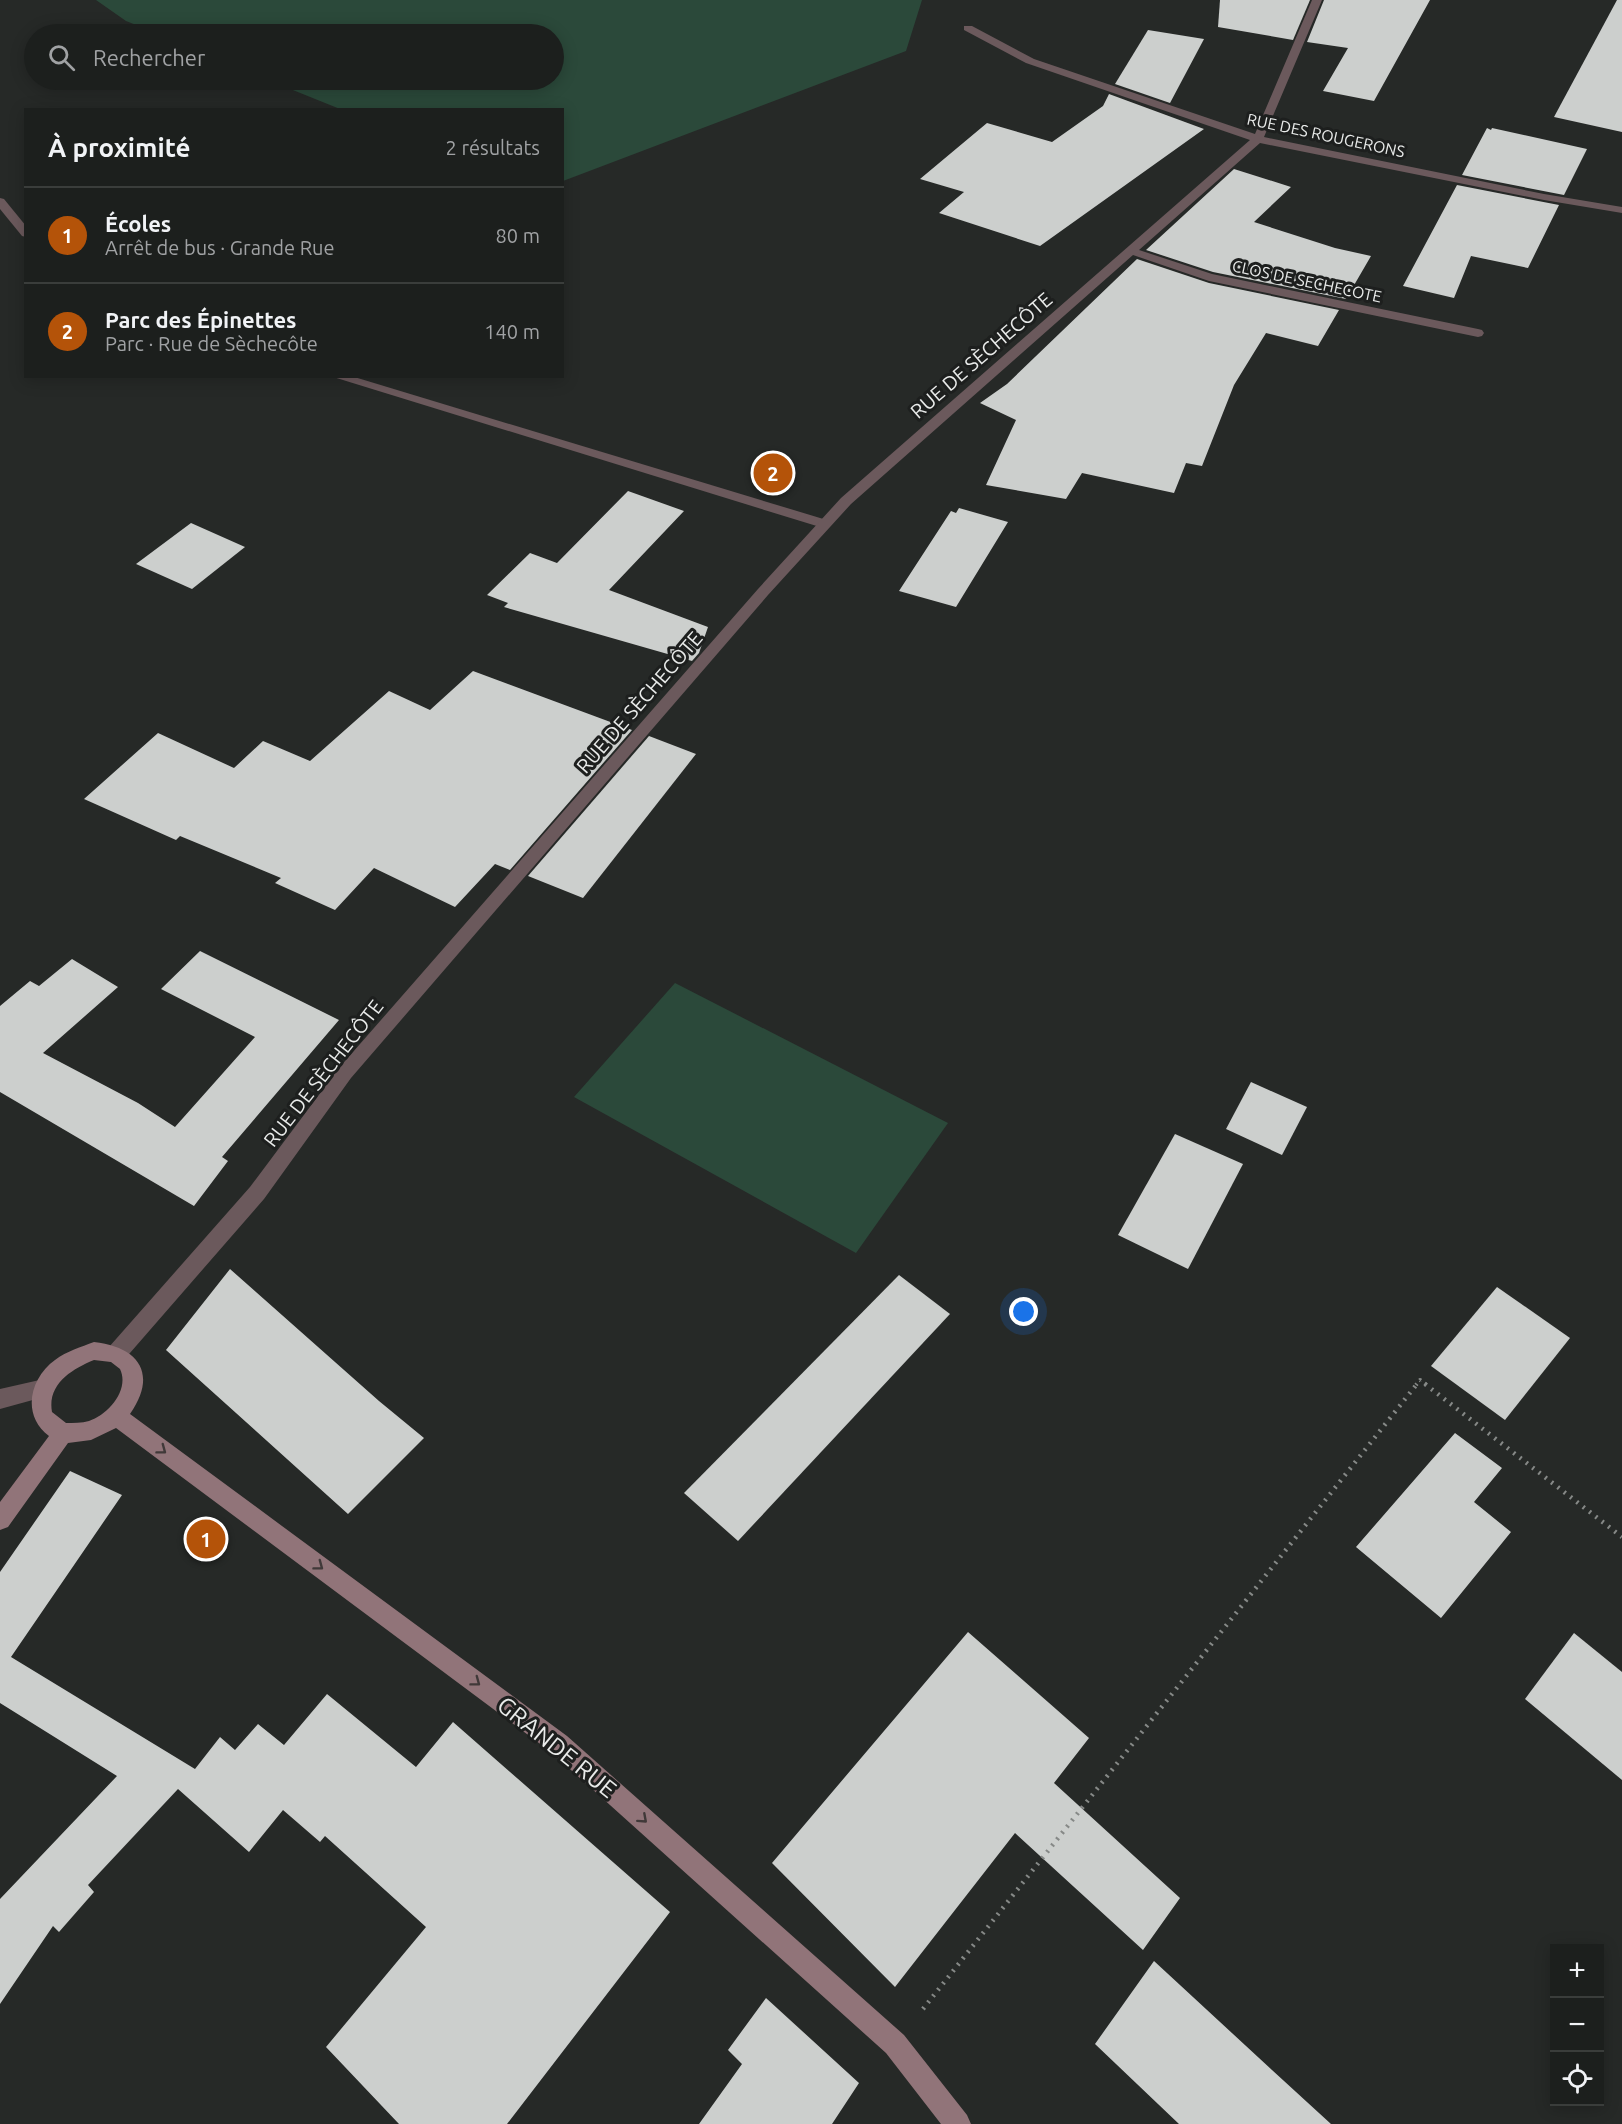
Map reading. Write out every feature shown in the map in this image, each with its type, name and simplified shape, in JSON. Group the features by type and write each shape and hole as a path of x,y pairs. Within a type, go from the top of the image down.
{"street":[{"path":"1258,139 1317,0"},
{"name":"RUE DES ROUGERONS","path":"968,28 1030,61 1258,139 1544,198 1622,210"},
{"name":"RUE DE SÈCHECÔTE","path":"116,1354 257,1193 345,1072 747,610 846,501 1258,139"},
{"path":"0,201 24,231"},
{"name":"CLOS DE SECHECOTE","path":"1131,250 1209,277 1478,333"},
{"path":"343,378 825,524"},
{"path":"94,1352 116,1354 129,1364 134,1383 128,1400 115,1415 101,1426 82,1433 63,1433 46,1423 40,1407 44,1388 57,1371 73,1359 94,1352"},
{"path":"0,1399 44,1388"},
{"name":"GRANDE RUE","path":"115,1415 559,1744 895,2044 958,2124"},
{"path":"0,1520 63,1433"}],"path":[{"path":"895,2044 1420,1380 1622,1537"}],"green space":[{"path":"96,0 922,0 906,51 564,181 564,108 338,108 293,90 564,90 564,24 134,24"},
{"path":"675,983 948,1123 856,1253 574,1097"}],"building":[{"path":"1220,0 1310,0 1293,40 1218,27"},
{"path":"1324,0 1430,0 1374,101 1323,91 1348,48 1307,42"},
{"path":"1617,0 1622,0 1622,132 1554,117"},
{"path":"1148,30 1204,39 1170,103 1115,84"},
{"path":"1109,94 1204,129 1040,246 939,213 964,192 920,179 987,123 1052,142 1103,106"},
{"path":"1487,128 1587,149 1564,195 1462,175"},
{"path":"1234,169 1291,187 1254,222 1335,248 1371,256 1346,299 1213,272 1146,250"},
{"path":"1457,185 1559,205 1528,268 1471,256 1454,298 1403,286"},
{"path":"1137,259 1209,283 1339,310 1318,346 1266,333 1234,385 1202,466 1186,463 1174,493 1082,473 1066,499 986,485 1016,420 980,403 1007,384"},
{"path":"628,491 684,511 609,590 708,627 699,653 692,661 504,607 508,603 487,595 530,553 557,563"},
{"path":"959,508 1008,522 956,607 899,591 951,511 956,513"},
{"path":"191,523 245,547 192,589 136,564"},
{"path":"473,671 632,730 510,870 495,864 455,907 374,868 335,910 275,883 281,878 180,836 176,840 84,799 158,733 234,768 263,741 310,761 389,691 430,710"},
{"path":"649,736 696,754 583,898 528,876"},
{"path":"200,951 339,1020 222,1157 228,1161 194,1206 0,1092 0,1006 30,981 39,986 72,959 118,987 43,1053 138,1103 175,1127 255,1037 161,989"},
{"path":"1251,1082 1307,1107 1282,1155 1226,1129"},
{"path":"1175,1134 1243,1164 1188,1269 1118,1235"},
{"path":"230,1269 424,1438 348,1514 166,1350"},
{"path":"899,1275 950,1314 738,1541 684,1493"},
{"path":"1497,1287 1570,1338 1505,1420 1431,1366"},
{"path":"1455,1433 1502,1468 1474,1502 1511,1532 1441,1618 1356,1547"},
{"path":"70,1471 122,1495 11,1657 195,1769 220,1737 235,1750 258,1724 284,1745 327,1694 416,1767 453,1722 670,1912 507,2124 399,2124 326,2047 426,1927 325,1836 320,1842 283,1810 249,1852 178,1789 88,1885 94,1892 59,1932 53,1926 0,2004 0,1899 117,1776 0,1703 0,1572"},
{"path":"968,1632 1089,1738 1054,1783 1180,1898 1143,1950 1015,1833 895,1987 772,1863"},
{"path":"1574,1633 1622,1672 1622,1780 1525,1699"},
{"path":"1154,1961 1331,2124 1179,2124 1095,2044"},
{"path":"766,1998 859,2083 832,2124 699,2124 742,2064 728,2050"}],"place":[{"name":"Parc des Épinettes","path":"773,473"},
{"name":"Écoles","path":"206,1539"}]}
